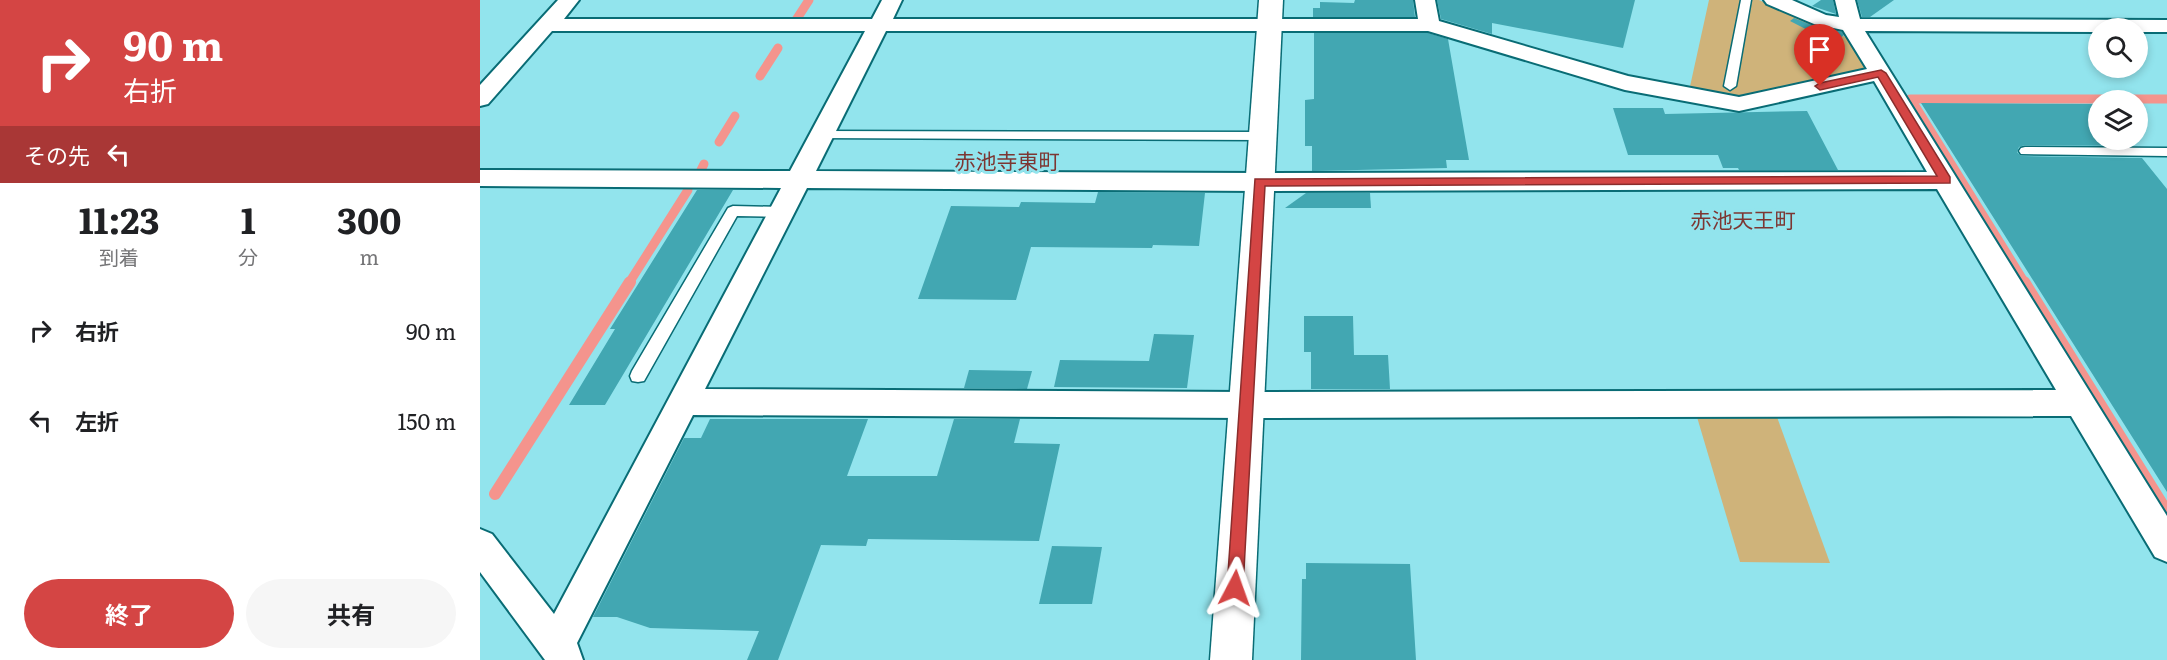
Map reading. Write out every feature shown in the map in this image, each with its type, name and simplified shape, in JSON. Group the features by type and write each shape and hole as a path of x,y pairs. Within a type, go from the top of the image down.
{"street":[{"path":"480,99 569,0"},
{"path":"480,545 562,653 683,402 892,0"},
{"path":"1425,0 1429,25"},
{"path":"1774,0 1821,20 1848,12 2167,26"},
{"path":"547,25 879,24 1270,12 1429,25 1625,83 1739,104 1881,73"},
{"path":"1231,660 1270,12"},
{"path":"1848,12 1881,73 2167,546"},
{"path":"480,178 1259,182 1946,180"},
{"path":"683,402 1246,405 2080,403"}],"lane":[{"path":"1730,86 1746,0"},
{"path":"822,135 1262,136"},
{"path":"2025,151 2167,152"},
{"path":"638,376 733,211 782,212"}],"shaded area":[{"path":"1709,0 1759,0 1850,39 1865,63 1863,71 1737,99 1689,91"},
{"path":"1697,417 1777,417 1830,563 1740,562"}],"building":[{"path":"1355,0 1413,0 1415,17 1313,17 1313,8 1320,8 1320,2 1354,3"},
{"path":"1437,0 1635,0 1623,48 1492,23 1492,34 1441,19"},
{"path":"1821,0 1833,0 1836,14 1812,6"},
{"path":"1857,0 1894,0 1870,17 1862,17"},
{"path":"1794,18 1814,26 1842,32 1844,35 1833,43 1790,21"},
{"path":"1314,33 1428,33 1448,39 1469,160 1446,160 1447,168 1312,171 1312,146 1305,146 1305,100 1314,99"},
{"path":"1921,103 2088,104 2088,146 2025,145 2019,147 2017,152 2021,156 2142,158 2167,189 2167,492"},
{"path":"1613,108 1663,108 1665,114 1807,111 1838,170 1739,170 1738,168 1723,168 1718,155 1628,155"},
{"path":"697,190 733,190 605,405 569,405 615,329 610,329"},
{"path":"1098,192 1205,193 1199,246 1031,247 1016,300 918,299 951,206 1019,207 1021,202 1095,203"},
{"path":"1306,193 1370,193 1371,208 1285,208"},
{"path":"1304,316 1353,316 1354,355 1388,355 1390,389 1311,389 1311,352 1304,352"},
{"path":"1154,334 1194,335 1187,388 1054,387 1060,360 1149,361"},
{"path":"969,370 1032,371 1027,389 964,388"},
{"path":"710,419 868,419 847,476 937,476 954,419 1020,419 1014,443 1060,444 1039,541 868,539 866,546 821,545 778,660 747,660 759,631 650,628 617,617 593,617 684,438 701,438"},
{"path":"1052,546 1102,547 1092,604 1039,604"},
{"path":"1306,563 1410,564 1416,660 1301,660 1302,579 1306,579"}],"waterway":[{"path":"796,20 809,0"},
{"path":"760,76 778,48"},
{"path":"1910,99 2167,99"},
{"path":"1914,104 2025,283"},
{"path":"719,142 735,116"},
{"path":"701,170 704,164"},
{"path":"629,283 688,190"},
{"path":"495,494 630,282"},
{"path":"2024,282 2167,512"}],"district":[{"name":"赤池寺東町","path":"1007,162"},
{"name":"赤池天王町","path":"1743,221"}],"route":[{"path":"1235,588 1259,182 1946,180 1881,73 1820,86"}]}
